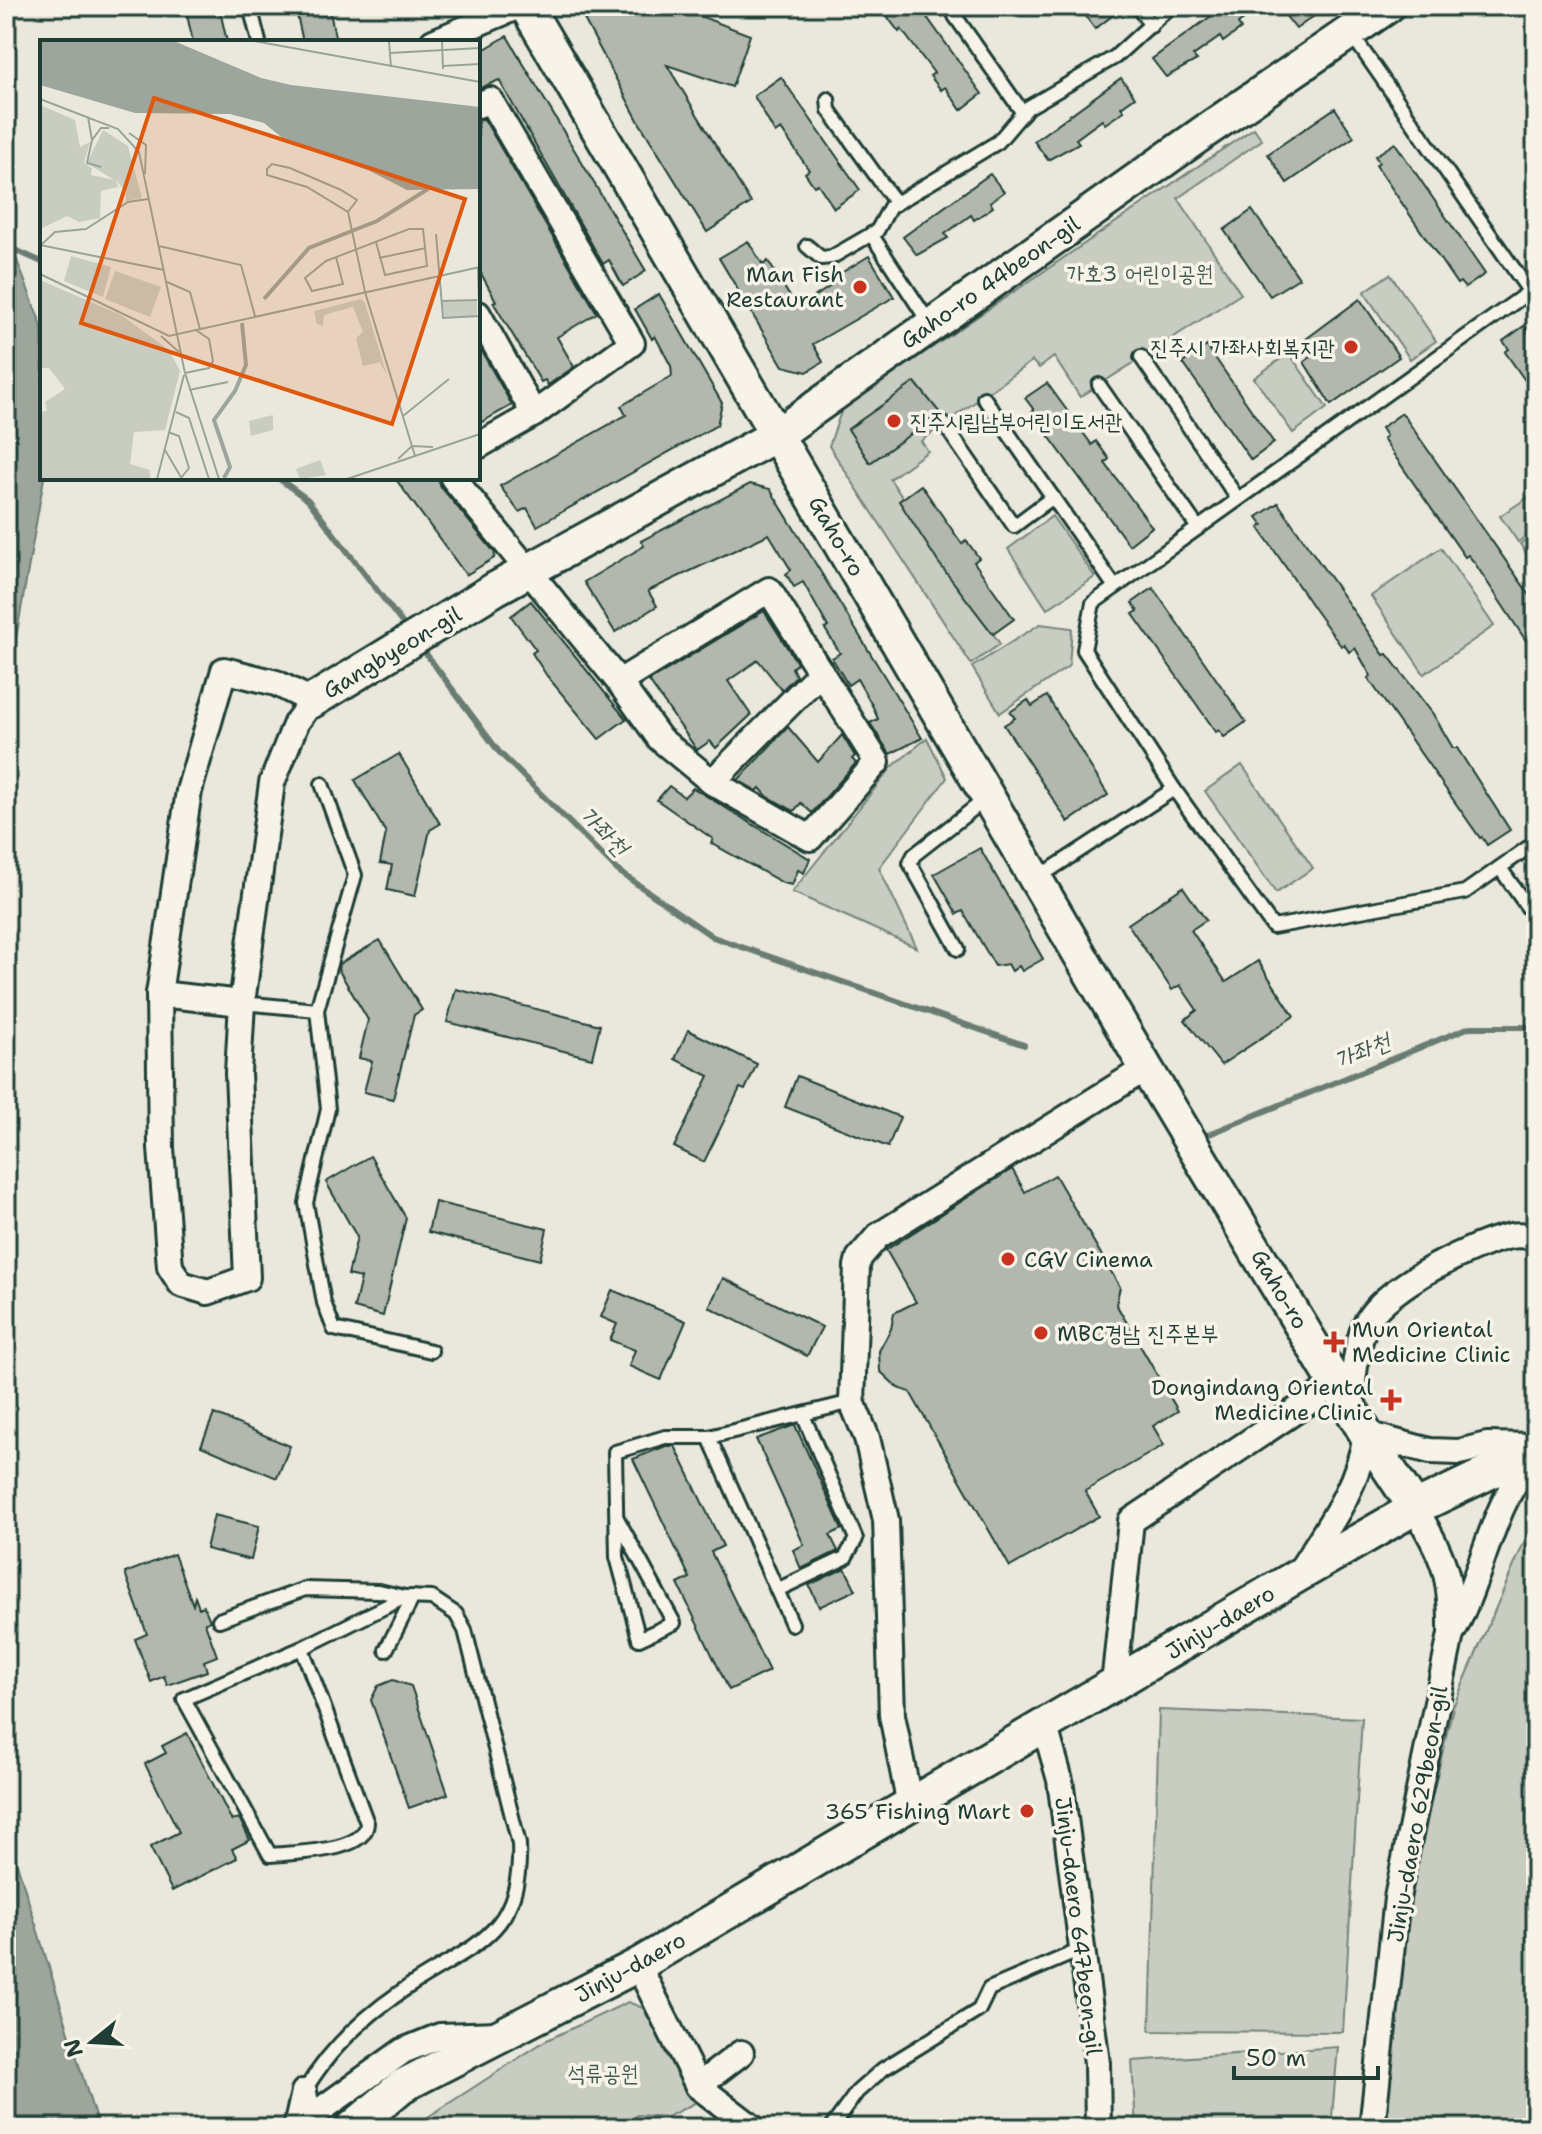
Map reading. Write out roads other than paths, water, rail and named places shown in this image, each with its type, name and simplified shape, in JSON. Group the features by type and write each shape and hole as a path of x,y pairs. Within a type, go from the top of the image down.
{"street":[{"path":"438,40 519,6"},
{"name":"Gaho-ro","path":"526,6 1146,1068 1366,1434 1415,1508"},
{"name":"Gaho-ro 44beon-gil","path":"778,434 930,324 1388,6"},
{"path":"480,104 490,100 632,343 534,414 480,445"},
{"path":"480,318 534,414"},
{"name":"Gangbyeon-gil","path":"159,994 161,1148 170,1267 181,1284 208,1292 247,1278 238,1073 242,1003 272,783 296,723 312,701 495,589 778,434"},
{"path":"455,480 619,682 660,739 712,782 810,838 877,762 769,590 619,682"},
{"path":"242,1003 159,994 189,791 224,670 276,683 312,701"},
{"path":"712,782 821,672"},
{"path":"910,1806 892,1715 886,1520 867,1438 852,1402 859,1258 878,1236 1146,1068"},
{"path":"1114,1685 1131,1521 1344,1394 1368,1320 1401,1289 1479,1246 1513,1235 1536,1237"},
{"path":"1297,1576 1342,1509 1363,1454 1366,1434 1430,1451 1459,1452 1487,1445 1536,1450"},
{"path":"1451,1634 1473,1592 1503,1500 1536,1450"},
{"name":"Jinju-daero","path":"352,2128 402,2086 638,1965 1415,1508 1536,1450"},
{"name":"Jinju-daero 629beon-gil","path":"1372,2128 1397,1898 1451,1634 1452,1600 1444,1559 1415,1508"},
{"name":"Jinju-daero 647beon-gil","path":"1045,1727 1060,1780 1083,1949 1097,2063 1098,2128"},
{"path":"638,1965 698,2086 753,2128"},
{"path":"304,2092 306,2104 313,2110 322,2109 403,2051 440,2036 508,2034"},
{"path":"698,2086 741,2053"},
{"path":"296,2128 304,2092"}],"lane":[{"path":"250,6 258,40"},
{"path":"956,6 955,16 1023,113"},
{"path":"1138,6 1151,26"},
{"path":"807,246 821,258 832,257 871,234 895,202 998,142 1023,113 1068,82 1115,57 1171,6"},
{"path":"1350,32 1533,296 1093,603 1084,650 1174,789 1273,927 1465,892 1536,842"},
{"path":"828,99 829,110 895,202"},
{"path":"871,234 930,324"},
{"path":"1141,357 1238,499"},
{"path":"1099,385 1198,528"},
{"path":"984,398 1115,587"},
{"path":"944,424 1014,526 1053,497"},
{"path":"322,784 355,875 317,1010 328,1109 306,1203 324,1303 334,1329 431,1351"},
{"path":"1036,879 1174,789"},
{"path":"958,949 910,863 914,855 989,797"},
{"path":"1500,868 1536,919"},
{"path":"242,1003 317,1010"},
{"path":"617,1518 674,1623 639,1639 617,1557 615,1452 665,1437 709,1437 852,1402"},
{"path":"777,1590 845,1558 856,1539 803,1415"},
{"path":"709,1437 792,1624"},
{"path":"219,1620 305,1589 379,1591 432,1598 456,1614 465,1630 519,1844 518,1883 507,1915 488,1938 403,1991 359,2026 317,2071 304,2092"},
{"path":"302,1648 367,1823 366,1831 361,1838 347,1845 270,1855 184,1699 409,1597"},
{"path":"386,1650 409,1597"},
{"path":"831,2128 857,2092 883,2069 979,2010 989,1989 1083,1949"}],"waterway":[{"name":"가좌천","path":"6,246 40,261"},
{"name":"가좌천","path":"281,480 308,500 409,632"},
{"name":"가좌천","path":"421,647 499,752 617,870 713,937 1024,1045"},
{"name":"가좌천","path":"1207,1135 1470,1027 1536,1027"}],"place":[{"name":"Man Fish Restaurant","path":"860,287"},
{"name":"진주시 가좌사회복지관","path":"1351,347"},
{"name":"진주시립남부어린이도서관","path":"894,421"},
{"name":"CGV Cinema","path":"1008,1259"},
{"name":"MBC경남 진주본부","path":"1041,1333"},
{"name":"Mun Oriental Medicine Clinic","path":"1334,1342"},
{"name":"Dongindang Oriental Medicine Clinic","path":"1391,1400"},
{"name":"365 Fishing Mart","path":"1027,1811"}],"park label":[{"name":"가호3 어린이공원","path":"1140,273"},
{"name":"석류공원","path":"603,2073"}]}
